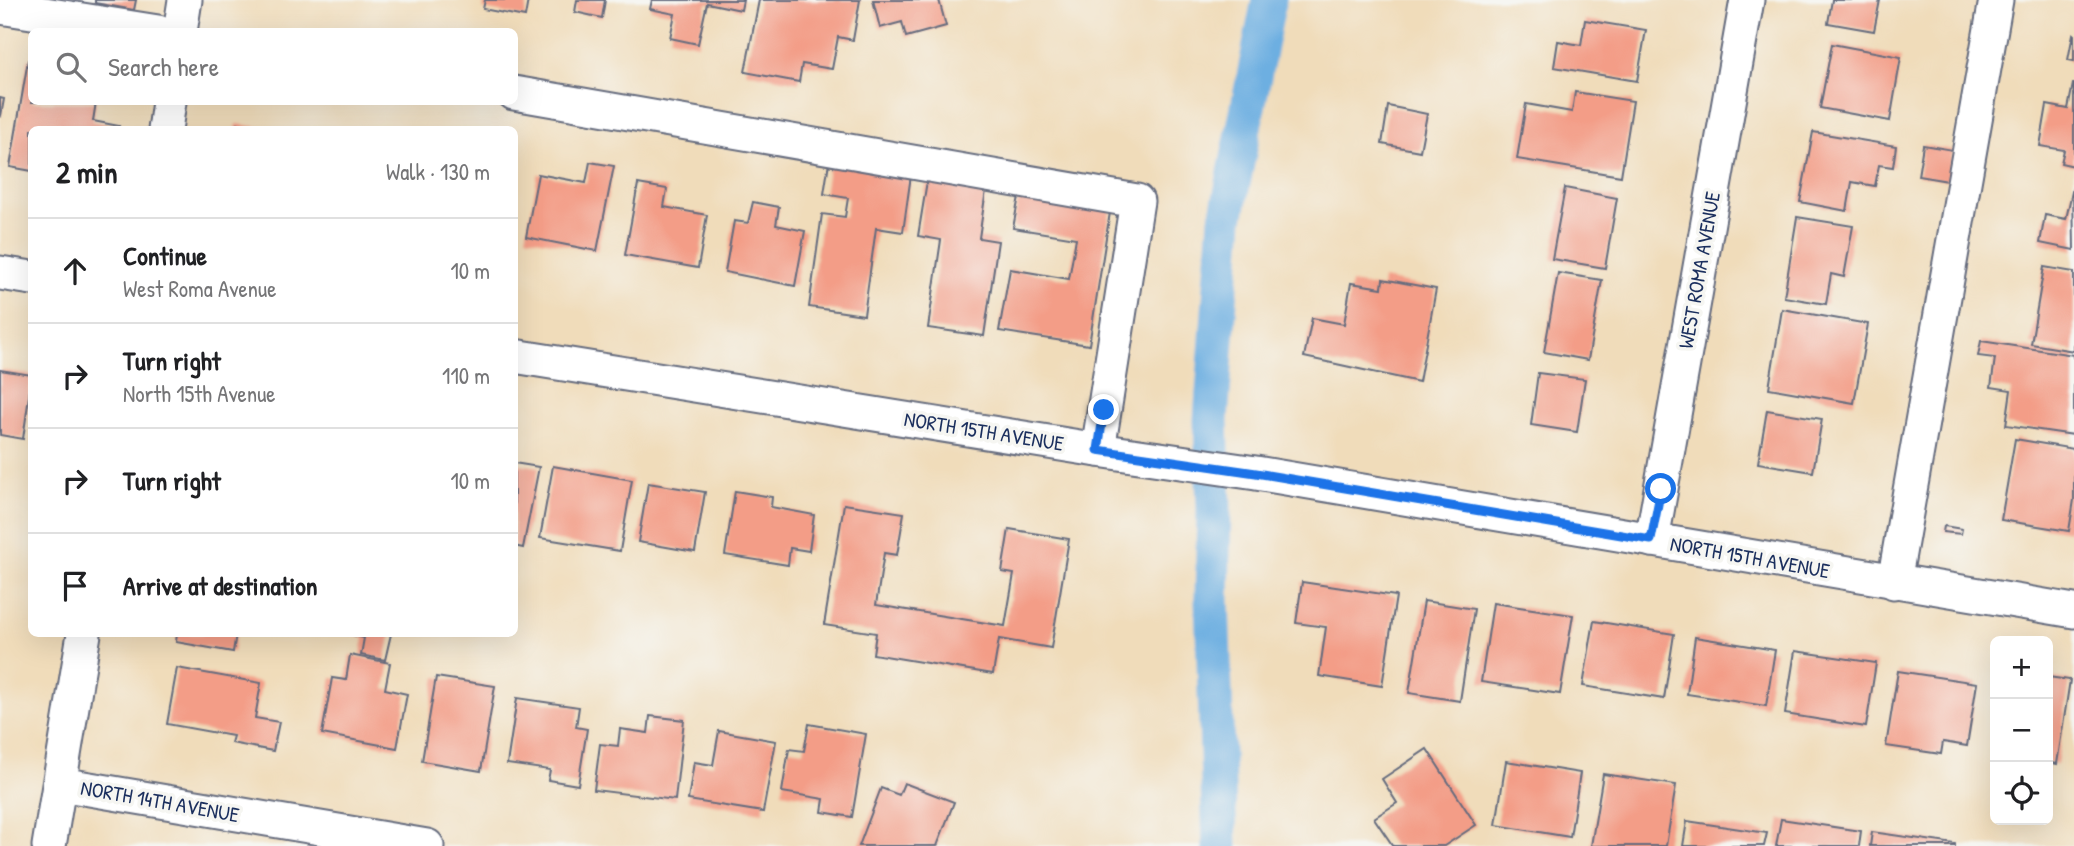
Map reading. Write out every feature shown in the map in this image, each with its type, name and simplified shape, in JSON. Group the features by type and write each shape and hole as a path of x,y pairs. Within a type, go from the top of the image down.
{"street":[{"path":"181,28 185,0"},
{"name":"WEST ROMA AVENUE","path":"1651,540 1747,0"},
{"path":"1894,582 1996,0"},
{"path":"0,7 133,28"},
{"path":"518,94 1137,201 1098,450"},
{"path":"166,126 169,105"},
{"path":"0,273 28,277"},
{"name":"NORTH 15TH AVENUE","path":"518,357 1256,473 2074,611"},
{"path":"49,846 84,637"},
{"name":"NORTH 14TH AVENUE","path":"60,784 427,846"}],"building":[{"path":"95,0 136,0 134,10 95,3"},
{"path":"485,0 528,0 525,17 483,9"},
{"path":"577,0 605,0 602,18 575,12"},
{"path":"652,0 743,0 741,10 707,3 698,44 670,38 675,14 650,9"},
{"path":"759,0 860,0 853,40 838,37 832,69 802,64 799,82 745,72"},
{"path":"873,0 939,0 946,26 906,37 902,22 880,28"},
{"path":"1832,0 1880,0 1874,31 1828,23"},
{"path":"1585,20 1646,30 1637,81 1554,67 1558,41 1581,45"},
{"path":"2074,35 2074,61 2068,60"},
{"path":"1832,44 1901,57 1890,121 1820,108"},
{"path":"28,60 28,105 96,105 93,121 119,126 28,126 28,170 10,167"},
{"path":"2073,84 2074,166 2061,163 2064,150 2040,146 2047,105 2068,109"},
{"path":"1575,92 1633,101 1621,176 1517,159 1526,104 1572,112"},
{"path":"0,98 4,99 1,116 0,115"},
{"path":"1388,106 1427,114 1420,151 1382,144"},
{"path":"1813,132 1896,146 1893,167 1879,165 1875,186 1852,182 1847,211 1800,202"},
{"path":"1923,145 1953,150 1948,181 1918,176"},
{"path":"830,156 912,168 903,232 876,228 864,315 809,307 822,214 845,217 848,198 824,194"},
{"path":"590,162 614,166 597,251 526,237 538,174 586,183"},
{"path":"927,181 986,190 979,238 998,241 984,336 928,328 941,240 918,236"},
{"path":"638,184 667,189 664,207 707,215 698,268 625,255"},
{"path":"2073,187 2074,250 2040,243 2045,215 2066,219"},
{"path":"1565,188 1617,198 1605,268 1552,259"},
{"path":"1020,191 1111,206 1089,345 999,331 1010,269 1069,279 1076,238 1013,228"},
{"path":"753,202 779,207 776,225 805,231 795,286 725,272 734,221 748,223"},
{"path":"1797,217 1853,226 1844,277 1831,274 1826,304 1784,297"},
{"path":"2044,267 2074,272 2074,351 2031,344"},
{"path":"1558,273 1602,280 1588,360 1544,352"},
{"path":"1383,279 1436,289 1419,382 1304,357 1312,318 1344,324 1351,283 1382,288"},
{"path":"1782,309 1868,324 1854,403 1769,388"},
{"path":"1981,341 2074,355 2074,435 2006,425 2011,390 1991,387 1995,358 1978,356"},
{"path":"0,370 28,374 28,403 23,439 0,435"},
{"path":"1538,373 1585,379 1577,432 1531,425"},
{"path":"1767,410 1822,419 1813,472 1758,463"},
{"path":"2015,439 2074,449 2074,500 2069,531 2001,520"},
{"path":"518,464 539,467 523,548 518,547"},
{"path":"553,466 632,480 620,551 540,538"},
{"path":"648,483 705,492 695,552 638,542"},
{"path":"735,491 772,497 771,507 814,515 809,551 790,548 788,565 725,555"},
{"path":"844,504 904,513 897,555 884,553 876,605 1005,626 1014,574 1002,572 1009,529 1069,539 1051,648 999,639 993,674 873,654 876,633 824,625"},
{"path":"1944,526 1962,529 1961,534 1943,532"},
{"path":"1302,582 1396,596 1382,686 1319,676 1326,627 1296,623"},
{"path":"1424,601 1474,609 1460,701 1409,693"},
{"path":"1493,603 1573,615 1560,694 1481,682"},
{"path":"1594,621 1674,634 1664,699 1583,686"},
{"path":"177,637 236,637 233,652 176,642"},
{"path":"360,637 390,637 385,660 361,655 364,638"},
{"path":"1695,637 1775,650 1766,706 1687,694"},
{"path":"1795,651 1876,663 1866,727 1785,714"},
{"path":"350,655 390,663 385,689 407,694 397,748 322,734 332,678 346,680"},
{"path":"177,668 261,683 255,718 279,722 273,751 231,743 233,736 167,724"},
{"path":"1898,671 1977,683 1967,746 1943,742 1941,754 1886,746"},
{"path":"436,677 495,686 481,771 422,761"},
{"path":"2053,678 2070,680 2057,764 2053,763"},
{"path":"517,698 579,707 576,727 587,729 578,785 548,780 550,770 507,764"},
{"path":"650,716 684,720 675,800 594,790 600,744 618,746 620,729 648,733"},
{"path":"809,724 866,734 852,817 822,812 824,799 782,792 789,749 804,751"},
{"path":"719,731 776,741 763,812 688,800 694,762 713,765"},
{"path":"1427,749 1476,825 1444,846 1393,846 1374,818 1397,803 1382,779"},
{"path":"1506,761 1580,773 1570,837 1496,825"},
{"path":"1603,774 1676,785 1666,846 1591,846"},
{"path":"904,783 954,802 937,846 859,846 881,788 899,795"},
{"path":"1781,819 1861,831 1859,846 1776,846"},
{"path":"1687,821 1767,833 1764,846 1683,846"},
{"path":"1872,832 1955,844 1955,846 1870,846"}],"waterway":[{"path":"1220,846 1212,599 1214,508 1211,420 1226,219 1269,0"}],"route":[{"path":"1104,410 1098,450 1256,473 1651,540 1661,489"}]}
